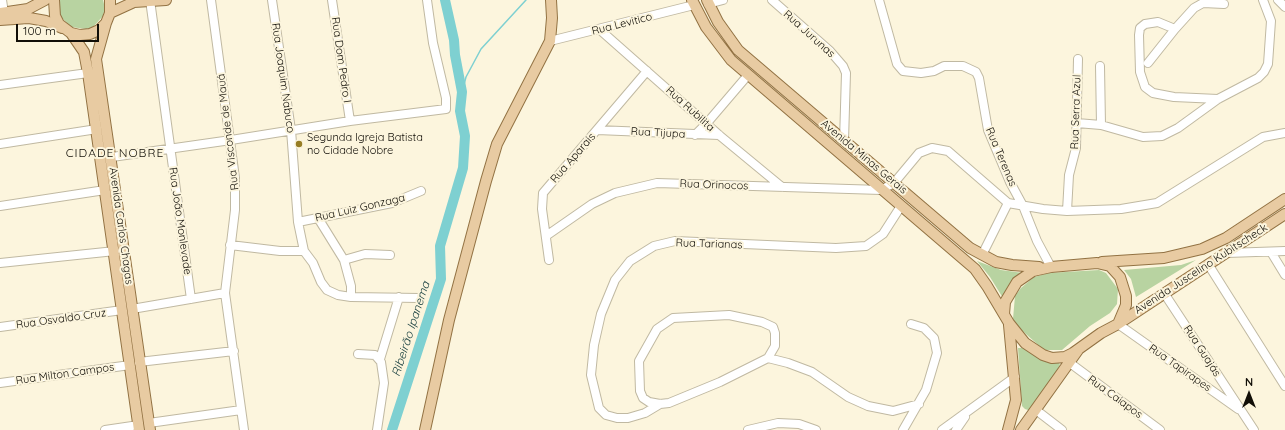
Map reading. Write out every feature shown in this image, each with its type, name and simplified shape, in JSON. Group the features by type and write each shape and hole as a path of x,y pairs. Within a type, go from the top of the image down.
{"main road":[{"path":"1,16 28,9 46,0"},
{"name":"Avenida Carlos Chagas","path":"54,0 55,16 84,52 115,251 127,310"},
{"path":"110,0 110,13 134,2 166,0"},
{"path":"425,430 449,320 486,181 497,144 550,41 552,18 551,0"},
{"name":"Avenida Minas Gerais","path":"708,2 718,22 738,50 970,248 996,262 1012,265 1051,267"},
{"name":"Avenida Minas Gerais","path":"693,3 706,27 722,50 748,75 974,269 987,286 1006,319"},
{"name":"Avenida Carlos Chagas","path":"110,13 96,60 112,157 127,310 135,364 139,427"},
{"path":"1,16 46,21 80,35 90,34 99,30 106,23"},
{"name":"Avenida Juscelino Kubitscheck","path":"1097,263 1164,258 1202,249 1226,238 1285,199"},
{"name":"Avenida Juscelino Kubitscheck","path":"1118,324 1285,214"},
{"path":"1006,319 1025,343 1042,355 1058,358 1079,349 1101,333 1118,324 1126,305 1124,284 1110,266 1097,263 1051,267 1033,271 1017,282 1005,302 1006,319 1015,377 1016,400 1008,430"},
{"path":"1021,430 1070,364 1079,349"},
{"name":"Avenida Carlos Chagas","path":"135,364 150,426"}],"street":[{"path":"1,16 2,0"},
{"name":"Rua João Monlevade","path":"150,0 191,299"},
{"name":"Rua Visconde de Mauá","path":"211,0 235,178 235,210 225,294 244,430"},
{"name":"Rua Joaquim Nabuco","path":"272,0 291,130 298,222 304,251"},
{"name":"Rua Dom Pedro I","path":"332,0 350,121"},
{"path":"112,157 350,121 446,109 446,98 433,43 427,0"},
{"path":"708,2 723,0"},
{"name":"Rua Jurunas","path":"772,0 830,52 843,66 846,73 844,141"},
{"name":"Rua Terenas","path":"879,0 897,64 904,71 921,73 934,71 944,66 955,66 967,67 976,72 979,78 988,130 1010,182 1023,206 1037,241 1051,267"},
{"path":"1077,123 1101,124 1143,137 1162,136 1178,128 1218,99 1258,78 1266,68 1271,42 1271,21 1263,0"},
{"path":"1278,0 1285,7"},
{"name":"Rua Levitico","path":"550,41 693,3"},
{"path":"1148,63 1194,8 1203,3 1224,4"},
{"path":"1175,29 1158,22 1145,24 1140,28 1140,72 1145,87 1153,93 1174,97 1218,99"},
{"name":"Rua Rubilita","path":"599,29 708,123 719,135 782,187"},
{"name":"Rua Serra Azul","path":"1067,211 1068,175 1076,148 1078,59"},
{"path":"1100,66 1101,124"},
{"name":"Rua Aparais","path":"549,260 542,209 543,193 648,71"},
{"path":"0,85 88,73"},
{"path":"695,135 708,123 748,75"},
{"path":"0,144 97,129"},
{"name":"Rua Tijupa","path":"597,130 719,135"},
{"path":"881,190 894,183 920,153 932,148 948,151 1008,203 1067,211 1121,209 1157,203 1263,137 1285,133"},
{"name":"Rua Orinocos","path":"546,236 592,204 615,193 657,183 881,190"},
{"path":"0,206 105,190"},
{"name":"Rua Luiz Gonzaga","path":"298,222 392,203 421,191"},
{"path":"982,255 1008,203"},
{"name":"Rua Tarianas","path":"768,358 703,389 669,403 660,404 645,413 628,418 617,418 606,415 599,408 591,375 594,345 601,314 614,280 630,262 654,246 675,241 836,248 866,246 883,234 901,206"},
{"path":"318,218 344,260 351,286 351,296"},
{"path":"230,245 280,251 304,251 313,263 321,282 327,290 338,295 419,298"},
{"path":"0,263 115,251"},
{"path":"1227,253 1285,251"},
{"path":"1271,252 1285,275"},
{"path":"344,260 365,254 390,255"},
{"path":"1208,264 1285,386"},
{"name":"Rua Guajás","path":"1164,293 1242,412 1249,428"},
{"name":"Rua Osvaldo Cruz","path":"0,327 127,310 225,294"},
{"path":"377,430 384,383 380,359 399,297"},
{"path":"660,404 649,402 643,398 640,391 639,361 657,329 673,318 729,315 762,322 773,327 775,333 774,346 768,358 788,363 812,372 848,397 868,406 893,410 919,404"},
{"path":"903,430 926,390 937,352 934,338 924,328 911,324"},
{"name":"Rua Tapirapes","path":"1118,324 1242,412"},
{"name":"Rua Milton Campos","path":"0,383 234,351"},
{"path":"358,354 370,354 380,359"},
{"name":"Rua Caiapos","path":"1070,364 1160,430"},
{"path":"942,430 1015,377"},
{"path":"150,426 241,410"},
{"path":"1036,410 1062,430"},
{"path":"956,430 970,411"},
{"path":"748,430 778,423 799,424 816,430"},
{"path":"105,430 139,427"}],"green space":[{"path":"60,0 103,0 105,8 103,16 93,27 86,29 71,27 61,17 59,9"},
{"path":"1196,260 1136,297 1131,279 1124,270 1181,265"},
{"path":"977,261 1001,270 1023,273 1003,298 990,277"},
{"path":"1099,270 1106,273 1118,289 1117,304 1110,313 1090,326 1062,350 1044,350 1018,327 1013,319 1015,296 1021,288 1034,277 1049,273"},
{"path":"1018,348 1024,348 1041,358 1058,361 1060,365 1033,407 1028,410 1022,406"}],"waterway":[{"name":"Ribeirão Ipanema","path":"392,430 441,279 440,246 463,168 465,136 460,111 462,92 455,55 454,40 445,0"},
{"path":"462,92 466,77 481,49 526,0"}],"place":[{"name":"Segunda Igreja Batista no Cidade Nobre","path":"299,144"}],"district":[{"name":"CIDADE NOBRE","path":"115,153"}]}
